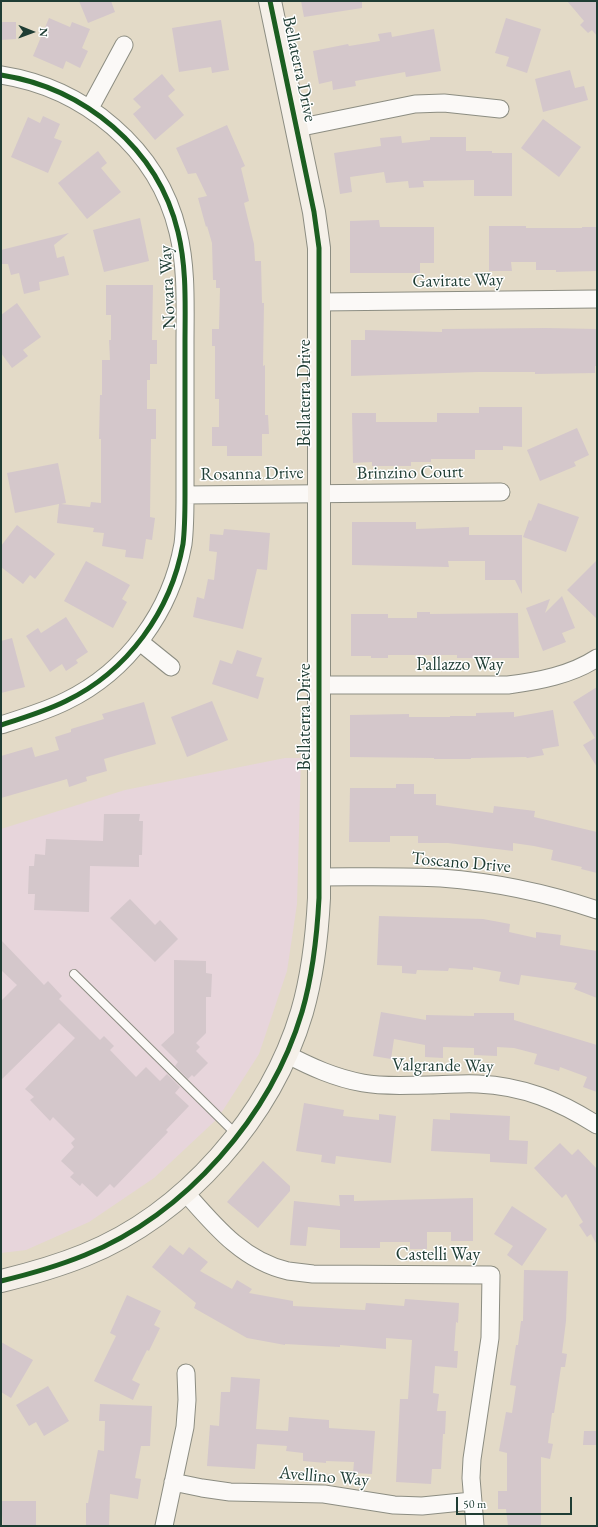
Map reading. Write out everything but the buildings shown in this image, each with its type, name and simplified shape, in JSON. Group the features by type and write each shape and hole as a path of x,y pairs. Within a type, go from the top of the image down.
{"street":[{"name":"Bellaterra Drive","path":"1,1281 44,1270 99,1248 150,1219 185,1192 216,1162 238,1136 260,1105 286,1054 302,1013 314,956 318,927 319,877 319,248 314,212 270,1"},
{"path":"90,108 124,45"},
{"name":"Novara Way","path":"1,75 33,81 62,93 90,108 116,128 132,144 146,161 169,204 183,252 185,274 185,521 183,543 175,575 167,595 152,624 140,642 102,679 85,691 59,704 1,725"},
{"path":"297,128 415,104 444,103 500,109"},
{"name":"Gavirate Way","path":"319,302 597,299"},
{"name":"Brinzino Court","path":"319,494 501,492"},
{"name":"Rosanna Drive","path":"185,495 319,494"},
{"path":"140,642 171,667"},
{"name":"Pallazzo Way","path":"319,685 508,685 538,681 566,673 597,658"},
{"name":"Toscano Drive","path":"319,877 442,878 476,882 528,890 597,910"},
{"name":"Valgrande Way","path":"286,1054 334,1076 363,1083 382,1085 478,1084 511,1088 548,1099 572,1109 597,1126"},
{"name":"Castelli Way","path":"185,1192 221,1232 241,1249 263,1262 287,1270 313,1274 491,1275 490,1338 472,1459 471,1478 474,1526"},
{"path":"164,1526 185,1427 187,1400 186,1374"},
{"name":"Avellino Way","path":"173,1482 230,1492 318,1494 394,1505 422,1506 472,1501"}],"lane":[{"path":"74,974 238,1136"}],"shaded area":[{"path":"285,758 301,758 297,904 287,971 259,1054 218,1118 154,1178 89,1222 26,1250 1,1253 1,829 125,790"}],"cycle path":[{"path":"1,1281 65,1263 122,1237 157,1214 190,1188 220,1157 246,1124 269,1088 288,1051 302,1012 312,970 319,898 319,248 314,212 270,1"},
{"path":"1,75 32,82 61,93 88,108 113,127 135,149 154,174 168,202 181,246 185,288 184,532 183,544 177,569 168,593 157,615 143,636 127,656 109,673 88,688 58,705 1,725"}]}
